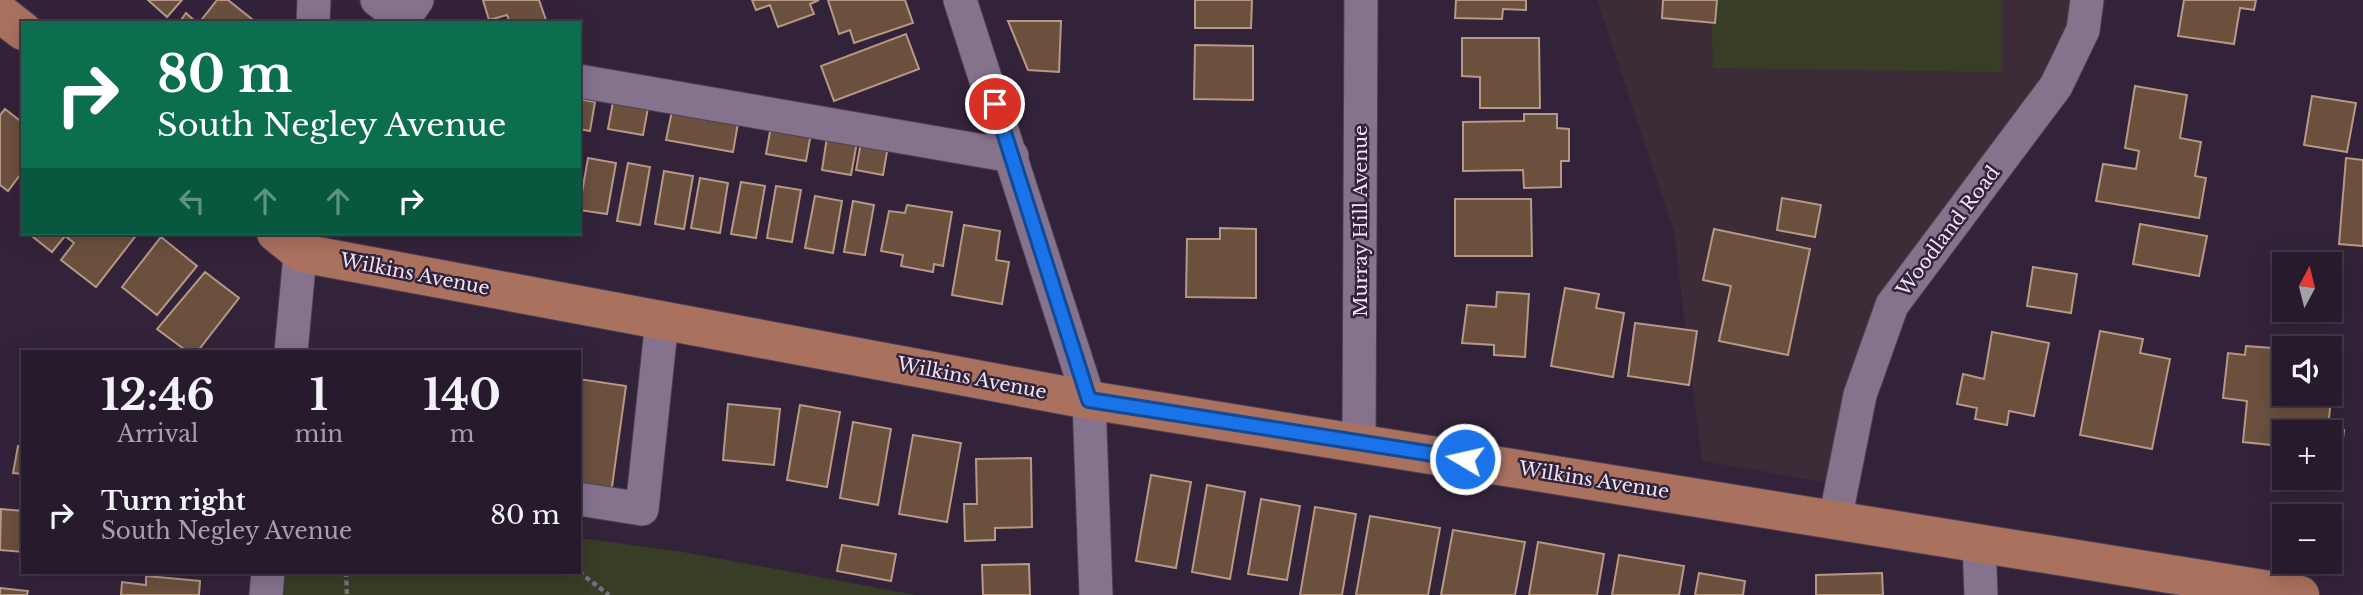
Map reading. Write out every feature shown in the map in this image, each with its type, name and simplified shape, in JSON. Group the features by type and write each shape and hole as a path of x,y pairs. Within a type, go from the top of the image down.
{"main road":[{"path":"0,13 21,29"},
{"name":"Wilkins Avenue","path":"293,239 662,320 1089,400 2300,595"}],"street":[{"path":"313,21 314,0"},
{"path":"377,0 390,10 410,10 416,0"},
{"path":"960,0 1089,400 1096,595"},
{"name":"Murray Hill Avenue","path":"1359,442 1361,0"},
{"name":"Woodland Road","path":"1835,520 1860,395 1892,305 2056,86 2083,30 2087,0"},
{"path":"581,81 1012,156"},
{"path":"291,350 293,239"},
{"path":"581,499 642,509 662,320"},
{"path":"1979,542 1981,595"},
{"path":"266,595 268,574"}],"path":[{"path":"346,574 348,595"},
{"path":"581,574 609,595"}],"shaded area":[{"path":"1597,0 2087,0 2083,30 1892,305 1842,485 1702,461 1674,232"}],"green space":[{"path":"1711,0 2002,0 2002,72 1713,68"},
{"path":"581,538 683,552 916,595 266,595 268,574 581,574"}],"building":[{"path":"148,0 182,0 167,17"},
{"path":"217,0 228,0 254,21 201,21"},
{"path":"483,0 539,0 546,21 509,21 507,15 489,20"},
{"path":"752,0 819,0 810,4 814,14 778,27 770,5 756,10"},
{"path":"828,0 905,0 913,23 854,43 850,30 839,34"},
{"path":"1195,0 1252,0 1251,28 1195,28"},
{"path":"1456,0 1526,0 1526,10 1503,9 1502,19 1455,18"},
{"path":"1663,0 1717,0 1715,23 1662,18"},
{"path":"2184,0 2256,0 2254,10 2240,8 2234,44 2178,36"},
{"path":"186,13 195,21 180,21"},
{"path":"1008,21 1061,21 1059,72 1028,70"},
{"path":"906,34 919,69 834,101 821,66"},
{"path":"1462,38 1539,38 1540,108 1480,108 1480,77 1462,76"},
{"path":"1195,45 1253,46 1253,100 1194,99"},
{"path":"2135,86 2187,95 2180,138 2201,142 2195,176 2206,178 2199,218 2096,201 2103,164 2136,169 2139,151 2125,148"},
{"path":"2312,96 2356,103 2347,152 2304,145"},
{"path":"581,99 595,102 590,131 581,129"},
{"path":"613,102 648,108 643,135 608,129"},
{"path":"5,109 21,121 21,174 8,191 0,185 0,115"},
{"path":"672,111 738,123 733,152 666,140"},
{"path":"1524,114 1557,114 1557,128 1569,129 1569,161 1561,161 1561,187 1524,188 1523,170 1463,171 1463,122 1524,121"},
{"path":"771,126 811,133 806,161 766,154"},
{"path":"827,137 857,142 851,175 822,170"},
{"path":"861,142 888,146 883,175 856,170"},
{"path":"588,158 616,163 607,214 581,210"},
{"path":"2346,158 2363,160 2363,246 2339,244"},
{"path":"628,163 650,167 640,225 617,221"},
{"path":"664,171 693,176 684,229 655,224"},
{"path":"700,178 728,183 720,233 691,228"},
{"path":"741,182 765,186 756,238 731,234"},
{"path":"776,186 801,190 792,242 767,238"},
{"path":"815,196 842,201 833,253 805,248"},
{"path":"1782,198 1821,205 1815,237 1777,230"},
{"path":"1455,199 1531,199 1532,256 1455,256"},
{"path":"853,201 874,205 865,255 844,252"},
{"path":"907,205 952,212 943,266 934,264 933,272 901,266 903,255 881,251 889,211 905,213"},
{"path":"2140,224 2207,236 2199,276 2133,264"},
{"path":"964,225 1000,231 996,260 1009,262 1002,304 952,295"},
{"path":"1220,228 1256,229 1256,298 1186,297 1187,239 1220,239"},
{"path":"1714,229 1810,249 1788,355 1719,341 1731,286 1703,280"},
{"path":"31,235 136,235 96,287 61,260 74,243 65,236 52,252"},
{"path":"161,237 197,266 157,315 122,287"},
{"path":"2033,267 2077,274 2071,313 2027,306"},
{"path":"205,272 239,298 199,350 185,350 157,329"},
{"path":"1565,288 1599,294 1596,308 1624,313 1613,377 1551,366"},
{"path":"1497,292 1529,294 1525,357 1494,355 1494,345 1462,343 1467,305 1496,307"},
{"path":"1635,323 1697,331 1689,385 1628,376"},
{"path":"2100,331 2143,339 2140,353 2170,359 2152,449 2080,435"},
{"path":"1992,332 2049,343 2034,416 2009,411 2007,425 1975,419 1977,408 1957,404 1963,374 1984,379"},
{"path":"2246,346 2272,348 2272,406 2330,406 2329,420 2272,420 2272,445 2243,442 2247,401 2223,398 2228,353 2245,355"},
{"path":"581,379 626,386 611,494 581,490"},
{"path":"728,404 780,409 774,465 723,460"},
{"path":"800,405 840,412 827,487 787,480"},
{"path":"853,422 891,429 878,505 840,498"},
{"path":"913,435 961,443 947,522 899,514"},
{"path":"18,446 21,447 21,474 13,473"},
{"path":"1031,458 1032,527 995,528 995,540 965,541 964,504 977,504 976,459"},
{"path":"1151,475 1191,482 1176,568 1136,561"},
{"path":"1207,485 1245,492 1230,579 1192,572"},
{"path":"1261,499 1300,506 1287,580 1248,574"},
{"path":"1315,507 1356,514 1342,595 1300,595"},
{"path":"1,509 21,511 21,552 0,550"},
{"path":"1370,516 1440,528 1428,595 1356,595"},
{"path":"1453,530 1525,542 1515,595 1441,595"},
{"path":"1538,542 1604,554 1597,595 1529,595"},
{"path":"842,545 896,554 891,581 837,571"},
{"path":"1619,555 1684,566 1679,595 1612,595"},
{"path":"1029,564 1030,595 983,595 982,565"},
{"path":"1699,573 1745,581 1743,595 1695,595"},
{"path":"1882,573 1883,595 1816,595 1816,575"},
{"path":"146,576 200,581 199,595 121,595 122,582 146,585"},
{"path":"0,588 28,591 27,595 0,595"}],"route":[{"path":"995,104 1089,400 1465,459"}]}
